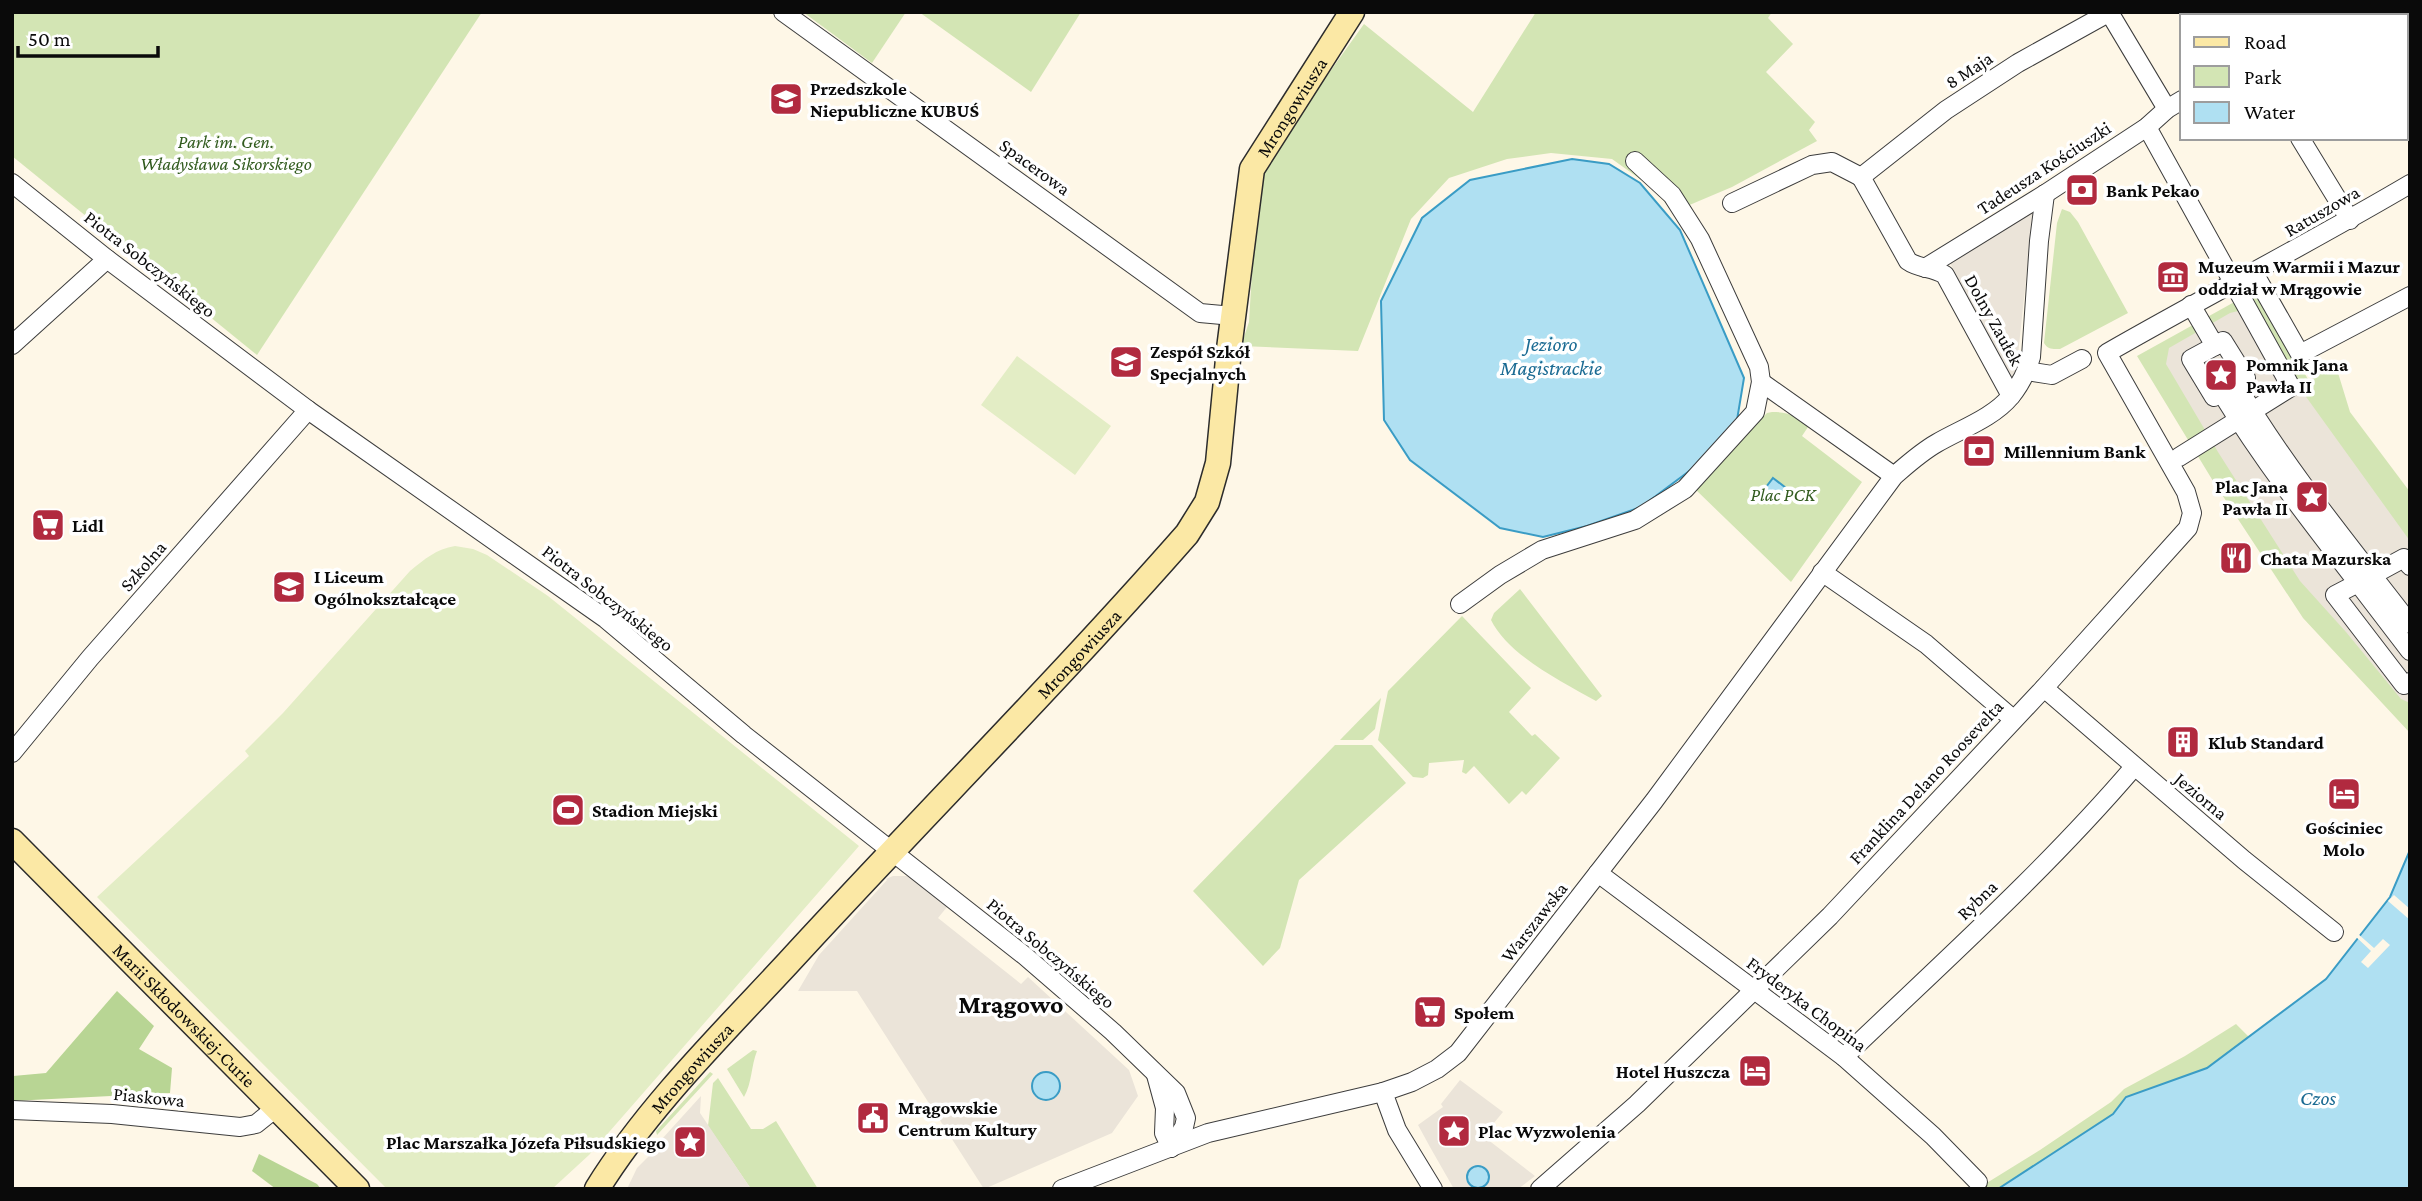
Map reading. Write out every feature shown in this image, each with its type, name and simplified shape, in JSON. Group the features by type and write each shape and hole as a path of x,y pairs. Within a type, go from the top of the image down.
{"street":[{"name":"Spacerowa","path":"783,12 1200,313 1234,316"},
{"name":"Mrongowiusza","path":"597,1189 615,1159 643,1125 891,850 1068,667 1201,515 1214,481 1217,463 1252,169 1352,12"},
{"path":"2109,12 2175,104"},
{"name":"8 Maja","path":"1861,177 1946,110 2018,63 2109,12"},
{"name":"Tadeusza Kościuszki","path":"1925,268 2045,194 2147,127 2175,104"},
{"path":"2147,127 2291,387 2179,457"},
{"path":"2301,140 2350,219"},
{"path":"1460,604 1500,575 1542,550 1634,520 1685,489 1755,412 1761,382 1759,367 1700,239 1672,195 1636,160"},
{"path":"1732,203 1812,165 1832,162 1861,177"},
{"name":"Dolny Zaułek","path":"1861,177 1908,261 1915,266 1937,269 1945,275 2011,396"},
{"name":"Piotra Sobczyńskiego","path":"12,183 107,259 308,410 606,619 744,735 1025,956 1114,1032 1176,1093 1186,1118 1184,1128 1171,1148"},
{"name":"Ratuszowa","path":"2107,353 2410,184"},
{"path":"1761,382 1894,476 1935,444 1990,413 2011,396 2027,371 2031,357 2045,194"},
{"path":"12,345 107,259"},
{"path":"2254,273 2300,354 2410,296"},
{"path":"2191,305 2215,346"},
{"path":"2223,341 2246,378 2214,397 2191,359 2215,346 2223,341"},
{"name":"Franklina Delano Roosevelta","path":"1539,1189 1637,1104 1830,916 2044,688 2189,528 2192,513 2186,492 2107,353"},
{"path":"2027,371 2052,374 2082,359"},
{"path":"2229,388 2245,415 2300,481 2410,651"},
{"name":"Szkolna","path":"12,753 90,658 308,410"},
{"name":"Warszawska","path":"1074,1186 1208,1133 1412,1082 1437,1069 1458,1053 1598,873 1894,476"},
{"path":"2410,566 2404,558 2335,596 2404,685 2410,682"},
{"path":"1822,572 1926,644 2013,719"},
{"path":"2365,579 2410,624"},
{"name":"Jeziorna","path":"2044,688 2244,860 2334,932"},
{"name":"Rybna","path":"1844,1057 2020,888 2134,767"},
{"name":"Marii Skłodowskiej-Curie","path":"12,841 356,1189"},
{"name":"Fryderyka Chopina","path":"1598,873 1844,1057 1933,1136 1978,1182"},
{"path":"1383,1091 1397,1130 1433,1189"},
{"name":"Piaskowa","path":"12,1110 113,1114 240,1127 256,1124 276,1108"}],"green space":[{"name":"Park im. Gen. Władysława Sikorskiego","path":"12,12 482,12 257,355 12,156"},
{"path":"803,12 906,12 872,63"},
{"path":"919,12 1081,12 1031,92"},
{"path":"1536,12 1772,12 1768,18 1793,44 1766,72 1815,122 1809,130 1817,141 1732,187 1673,212 1654,189 1612,159 1551,153 1507,159 1449,178 1411,219 1358,351 1241,346 1249,322 1258,172 1364,24 1473,112"},
{"path":"2062,209 2070,212 2078,222 2128,313 2060,349 2053,349 2044,343 2057,223"},
{"name":"Plac Jana Pawła II","path":"2256,290 2309,381 2335,363 2350,412 2410,492 2410,733 2303,618 2213,481 2137,356"},
{"path":"1017,356 1111,426 1075,475 981,405"},
{"name":"Plac PCK","path":"1767,413 1792,415 1800,420 1808,427 1802,436 1862,482 1791,582 1695,489"},
{"path":"455,546 487,555 548,596 859,846 589,1155 552,1189 387,1189 97,897 249,756 245,751 283,713 410,571 436,552"},
{"path":"1520,589 1602,696 1596,701 1537,666 1499,633 1491,620 1494,613"},
{"path":"1462,616 1531,688 1509,712 1532,736 1535,734 1560,758 1526,795 1522,791 1509,804 1474,766 1466,774 1462,772 1464,760 1429,763 1428,775 1423,778 1413,777 1378,740 1388,691"},
{"path":"1381,698 1375,729 1363,740 1340,740"},
{"path":"1335,745 1372,745 1406,783 1299,880 1280,948 1263,966 1193,891"},
{"path":"117,991 154,1026 139,1049 172,1068 170,1093 12,1101 13,1076 46,1073"},
{"path":"2236,1024 2249,1037 2207,1068 2126,1097 2113,1114 1998,1189 1977,1189 2111,1102 2124,1089"},
{"path":"753,1050 757,1051 744,1097 727,1069"},
{"path":"710,1072 713,1074 657,1135 656,1131"},
{"path":"718,1078 751,1129 763,1129 776,1121 818,1189 751,1189 708,1126 713,1083"},
{"path":"259,1154 317,1184 321,1189 276,1189 252,1171"}],"shaded area":[{"path":"2031,210 2033,213 2016,374 2011,379 1949,261"},
{"name":"Plac Jana Pawła II","path":"2238,311 2245,312 2410,541 2410,703 2401,699 2300,581 2166,364 2169,348"},
{"path":"893,876 910,876 947,907 938,918 1021,984 1028,977 1129,1070 1138,1096 1112,1133 984,1189 857,991 798,991 819,955 886,879"},
{"name":"Plac Wyzwolenia","path":"1460,1080 1503,1112 1483,1136 1535,1176 1518,1189 1454,1189 1418,1125 1443,1107 1441,1104"},
{"name":"Plac Marszałka Józefa Piłsudskiego","path":"701,1096 700,1113 751,1189 627,1189 637,1168"}],"water":[{"name":"Jezioro Magistrackie","path":"1572,159 1609,164 1640,183 1680,230 1744,378 1737,420 1692,469 1641,507 1587,526 1543,537 1500,528 1410,460 1384,420 1381,301 1422,218 1470,180"},
{"path":"1773,478 1786,488 1775,501 1763,491"},
{"name":"Czos","path":"2410,850 2410,1189 1998,1189 2113,1114 2126,1097 2207,1068 2326,979 2390,897"},
{"path":"1046,1072 1056,1076 1060,1086 1056,1096 1046,1100 1036,1096 1032,1086 1036,1076"},
{"path":"1478,1166 1486,1169 1489,1177 1486,1185 1478,1188 1470,1185 1467,1177 1470,1169"}],"pier":[{"path":"2394,895 2410,909 2410,920 2388,901"},
{"path":"2357,933 2374,948 2383,939 2390,945 2368,968 2361,962 2371,951 2355,936"}],"place":[{"name":"Przedszkole Niepubliczne KUBUŚ","path":"786,99"},
{"name":"Bank Pekao","path":"2082,190"},
{"name":"Muzeum Warmii i Mazur oddział w Mrągowie","path":"2173,277"},
{"name":"Zespół Szkół Specjalnych","path":"1126,362"},
{"name":"Pomnik Jana Pawła II","path":"2221,375"},
{"name":"Millennium Bank","path":"1979,451"},
{"name":"Plac Jana Pawła II","path":"2312,497"},
{"name":"Lidl","path":"48,525"},
{"name":"Chata Mazurska","path":"2236,558"},
{"name":"I Liceum Ogólnokształcące","path":"289,587"},
{"name":"Klub Standard","path":"2183,742"},
{"name":"Gościniec Molo","path":"2344,794"},
{"name":"Stadion Miejski","path":"568,810"},
{"name":"Społem","path":"1430,1012"},
{"name":"Hotel Huszcza","path":"1755,1071"},
{"name":"Mrągowskie Centrum Kultury","path":"873,1118"},
{"name":"Plac Wyzwolenia","path":"1454,1131"},
{"name":"Plac Marszałka Józefa Piłsudskiego","path":"690,1142"}],"district":[{"name":"Mrągowo","path":"1011,1004"}]}
